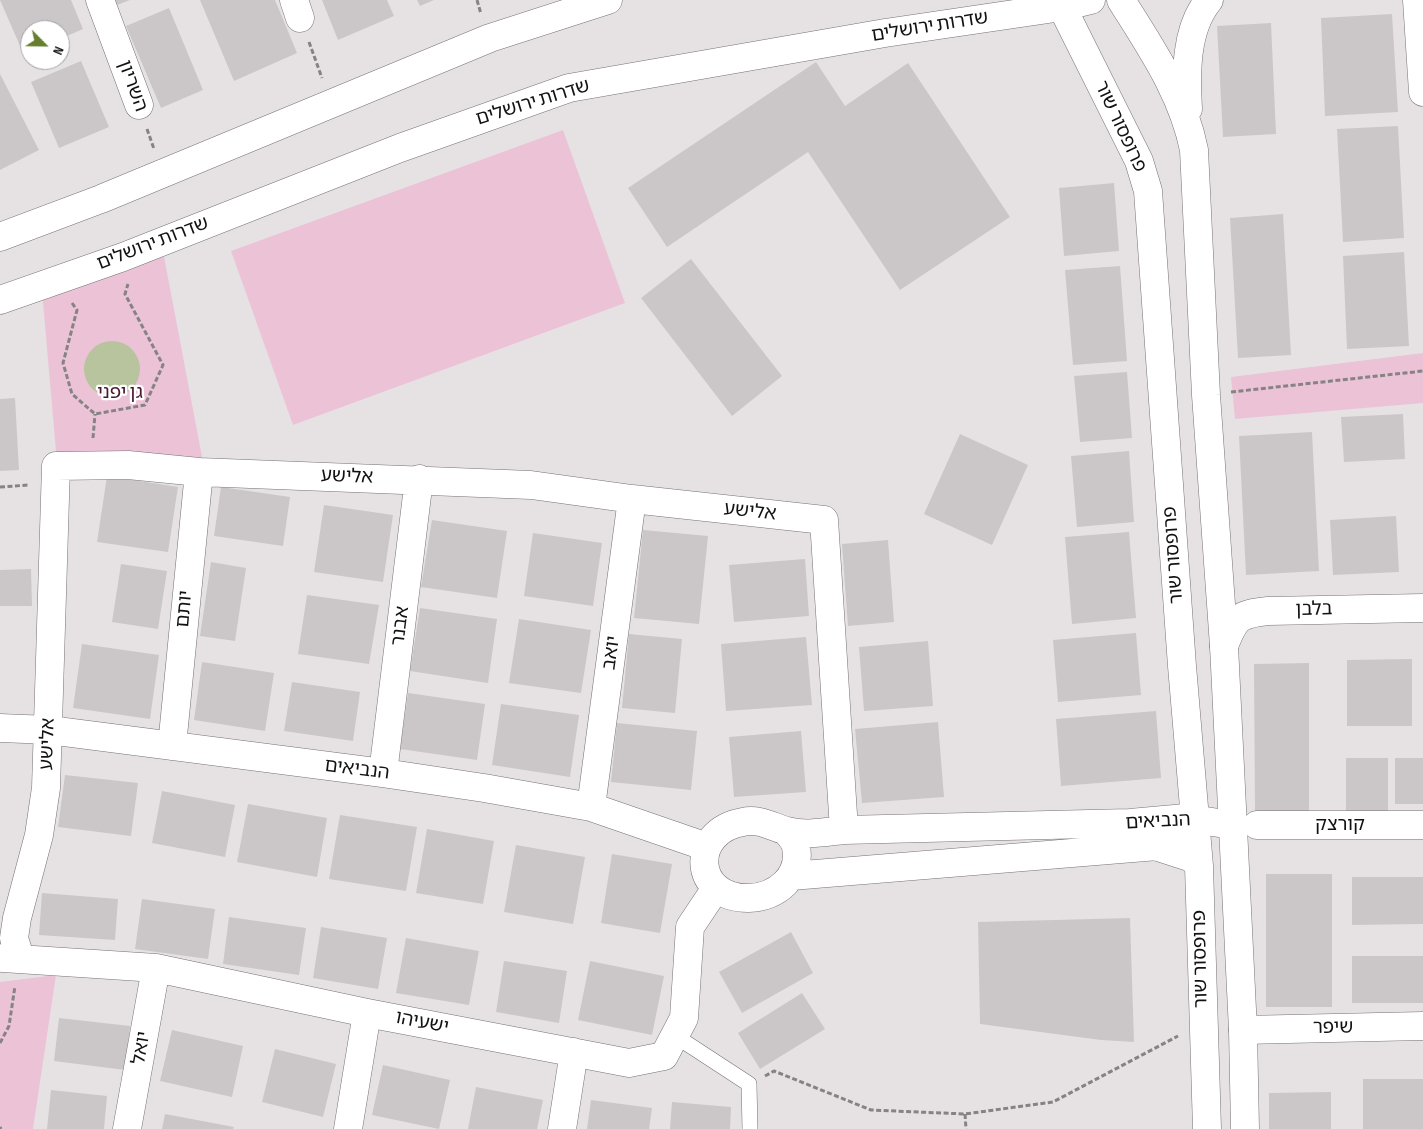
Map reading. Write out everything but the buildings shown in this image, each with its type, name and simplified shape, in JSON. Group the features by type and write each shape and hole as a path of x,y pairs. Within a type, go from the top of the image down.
{"street":[{"name":"השריון","path":"100,0 139,105"},
{"path":"0,237 162,174 490,38 608,0"},
{"name":"שדרות ירושלים","path":"0,300 123,257 400,148 569,88 885,33 1091,0"},
{"name":"פרופסור שור","path":"1122,0 1175,89 1189,123 1194,150 1206,395 1224,646 1245,825 1242,1030 1245,1129"},
{"path":"1189,123 1186,81 1190,44 1198,19 1209,0"},
{"path":"1417,0 1423,92"},
{"name":"פרופסור שור","path":"1061,4 1136,154 1148,191 1196,842 1207,1129"},
{"name":"אלישע","path":"10,958 45,804 56,466 128,465 199,472 530,484 632,499 824,520 844,830"},
{"name":"יותם","path":"172,746 199,472"},
{"name":"אבנר","path":"383,773 419,479"},
{"name":"יואב","path":"592,807 632,499"},
{"name":"בלבן","path":"1224,646 1231,626 1245,613 1423,608"},
{"name":"הנביאים","path":"0,728 48,730 383,773 592,807 707,847"},
{"path":"743,821 759,821 786,831 796,845 797,859 791,876 777,891 765,897 747,898 730,895 716,888 704,872 703,855 714,836 720,831 743,821"},
{"name":"הנביאים","path":"786,831 812,834 844,830 1130,823 1196,842"},
{"name":"הנביאים","path":"791,876 1158,847 1196,842 1245,825"},
{"name":"קורצק","path":"1245,825 1423,825"},
{"name":"ישעיהו","path":"10,958 156,968 367,1013 629,1063 664,1056 684,1018 690,927 716,888"},
{"name":"יואל","path":"127,1129 156,968"},
{"path":"348,1129 367,1013"},
{"name":"שיפר","path":"1242,1030 1423,1026"},
{"path":"562,1129 574,1052"}],"lane":[{"path":"674,1035 749,1084 750,1129"}],"path":[{"path":"297,9 331,103"},
{"name":"השריון","path":"139,105 162,174"},
{"path":"47,282 59,285 77,310 63,363 72,394 95,414 145,406 163,365 125,294 136,260 123,257"},
{"path":"1206,395 1423,371"},
{"path":"0,1042 9,1026 10,958"},
{"path":"749,1084 774,1071 871,1110 965,1114 1053,1102 1135,1061 1202,1023"},
{"path":"965,1114 966,1129"}],"green space":[{"path":"563,130 625,303 293,425 231,251"},
{"name":"גן יפני","path":"162,246 203,462 57,463 42,291"},
{"path":"1423,353 1423,403 1235,419 1231,377"},
{"path":"56,975 33,1129 0,1129 0,982"}],"shaded area":[{"path":"112,341 127,346 135,354 140,369 135,384 127,392 112,397 97,392 89,384 84,369 89,354 97,346"}]}
